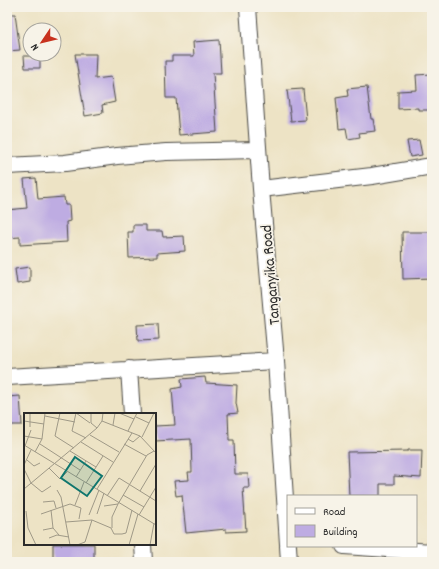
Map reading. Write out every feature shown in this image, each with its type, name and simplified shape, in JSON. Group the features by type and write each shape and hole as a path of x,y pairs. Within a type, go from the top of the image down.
{"street":[{"name":"Tanganyika Road","path":"248,7 261,189 276,361 287,528"},
{"path":"7,166 65,163 117,156 166,152 258,150"},
{"path":"261,189 372,176 432,166"},
{"path":"7,377 276,361"},
{"path":"129,370 132,413"},
{"path":"143,545 144,562"},
{"name":"Tanganyika Road","path":"288,547 289,562"},
{"path":"359,547 432,552"}],"building":[{"path":"7,14 15,14 20,50 7,51"},
{"path":"219,40 221,73 213,73 217,132 179,135 176,98 166,98 165,61 172,61 172,56 194,56 193,42"},
{"path":"75,54 96,54 95,79 111,77 115,102 102,105 103,113 85,116"},
{"path":"24,62 40,62 40,68 25,68"},
{"path":"432,74 432,110 418,110 418,108 398,109 398,91 417,90 416,75"},
{"path":"367,87 371,119 373,119 375,131 359,133 360,137 348,139 346,128 339,129 336,98 348,96 347,89"},
{"path":"303,89 306,120 291,121 287,90"},
{"path":"419,140 422,155 410,157 407,141"},
{"path":"36,178 38,199 64,197 65,205 69,205 70,221 66,222 67,242 20,245 20,237 7,238 7,210 27,208 24,179"},
{"path":"133,225 146,225 146,231 162,231 163,237 184,236 185,251 157,253 157,257 129,258 128,232 133,232"},
{"path":"402,232 432,232 432,278 403,279"},
{"path":"30,267 30,282 17,284 15,269"},
{"path":"158,324 159,340 138,341 137,325"},
{"path":"205,377 206,383 237,385 236,403 238,413 228,414 229,440 234,440 235,474 248,474 249,488 243,488 246,531 226,532 226,529 186,533 182,495 176,496 174,481 189,480 188,472 192,472 191,439 156,441 156,426 175,425 172,389 182,387 181,379"},
{"path":"20,396 22,425 7,425 7,397"},
{"path":"422,450 421,478 394,476 394,484 380,484 380,495 349,495 347,452"},
{"path":"53,545 94,545 94,562 53,562"}]}
